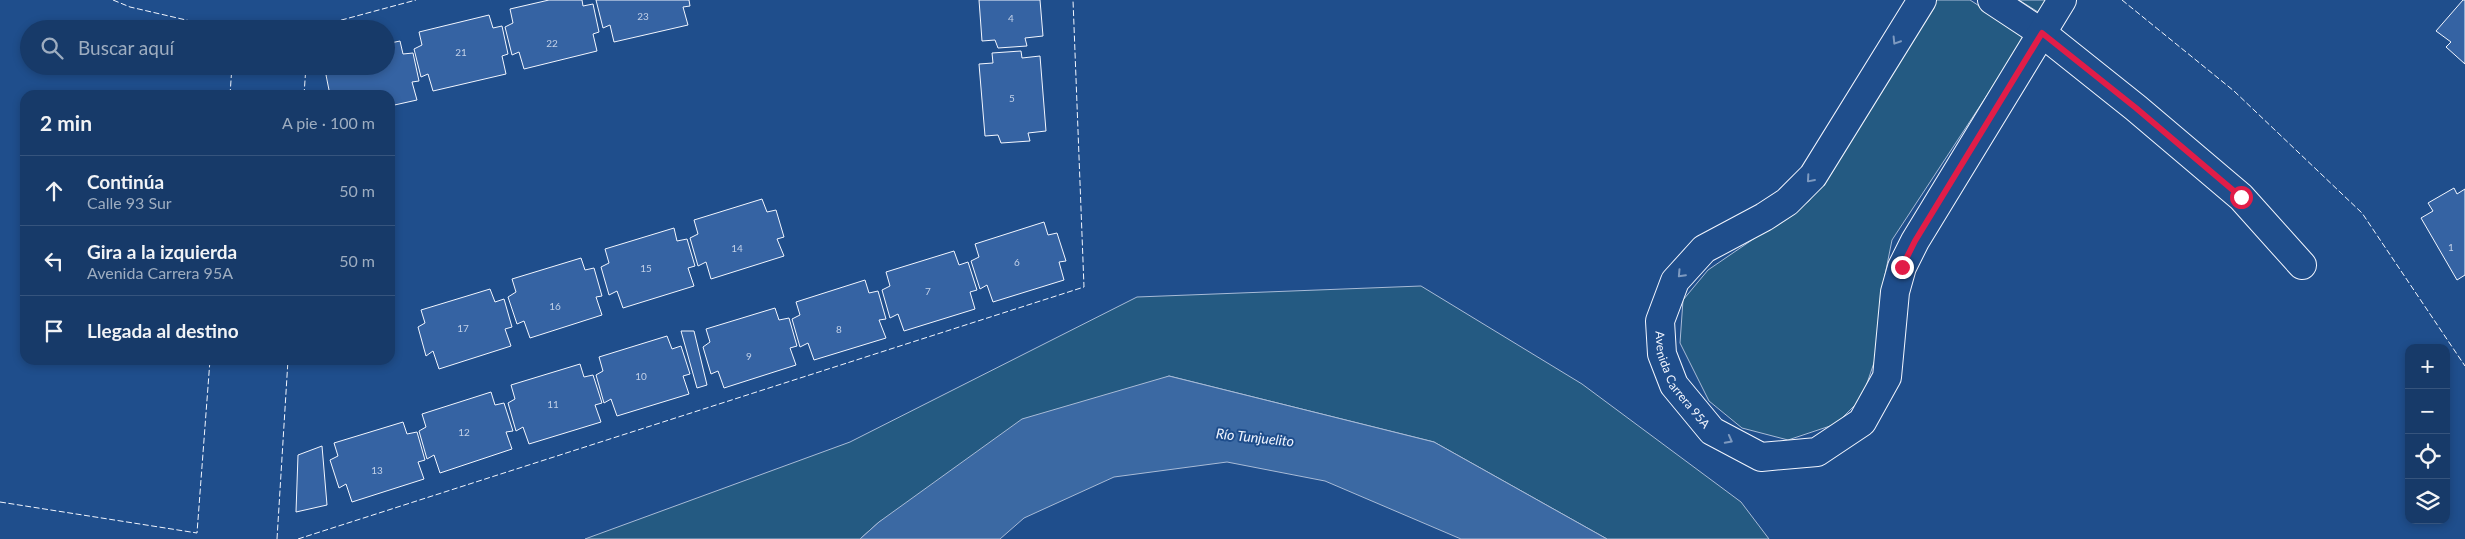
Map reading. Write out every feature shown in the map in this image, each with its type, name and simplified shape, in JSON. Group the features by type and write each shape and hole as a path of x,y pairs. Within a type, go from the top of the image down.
{"main road":[{"name":"Avenida Carrera 95A","path":"1922,0 1813,176 1787,202 1704,249 1674,281 1660,321 1662,354 1674,386 1712,431 1761,457 1816,452 1862,422 1887,377 1895,292 1902,267 1915,241 2062,0"},
{"path":"1992,0 2042,33 2136,108 2241,197 2302,264"}],"shaded area":[{"path":"1935,0 1970,0 2026,36 1892,240 1882,290 1879,348 1862,398 1836,424 1788,440 1742,428 1709,401 1680,343 1683,300 1708,270 1809,201"},
{"path":"2019,0 2046,0 2038,12"},
{"path":"1421,286 1582,384 1741,502 1769,539 1607,539 1434,442 1169,376 879,522 860,539 585,539 850,442 1137,297"}],"water":[{"name":"Río Tunjuelito","path":"1169,376 1434,442 1607,539 1461,539 1325,481 1227,462 1114,477 1024,518 1000,539 860,539 879,522 1022,419"}],"building":[{"path":"549,0 582,0 583,6 593,4 599,32 593,34 597,51 524,69 519,52 512,55 505,27 513,23 510,9"},
{"path":"596,0 689,0 690,6 683,7 688,25 614,42 610,25 603,28"},
{"path":"979,0 1040,0 1043,36 1025,38 1027,46 998,48 995,40 982,41"},
{"path":"2465,0 2465,64 2446,47 2451,42 2436,31"},
{"path":"489,15 493,28 502,26 508,54 502,56 506,74 433,91 428,74 421,77 414,49 422,45 419,32"},
{"path":"400,41 403,54 413,53 419,81 412,82 417,100 395,105 395,90 329,90 326,75 395,75 395,42"},
{"path":"1021,51 1022,58 1040,56 1046,131 1028,133 1030,141 1001,143 998,135 985,136 979,64 993,63 992,53"},
{"path":"2454,188 2457,194 2465,189 2465,275 2457,280 2421,218 2433,211 2428,203"},
{"path":"762,199 767,212 776,210 784,237 777,239 784,256 711,279 706,262 698,266 690,238 698,234 694,220"},
{"path":"1044,222 1048,235 1057,233 1066,261 1059,262 1064,280 993,302 987,285 980,289 971,261 979,257 975,244"},
{"path":"674,228 677,241 687,239 695,266 688,268 694,286 623,308 617,291 609,295 601,267 609,263 605,249"},
{"path":"954,251 959,265 968,262 977,290 970,292 975,309 904,331 898,314 890,318 882,290 890,286 886,272"},
{"path":"581,258 585,270 594,268 602,296 596,297 602,315 530,338 524,321 517,324 508,297 516,292 512,279"},
{"path":"865,280 869,293 878,291 886,319 879,320 886,338 814,360 808,343 800,347 792,319 800,315 796,302"},
{"path":"490,289 495,302 504,299 512,327 505,329 511,346 439,369 433,351 426,356 418,327 425,323 421,310"},
{"path":"775,308 779,320 789,318 797,346 790,348 796,365 724,388 718,371 711,374 703,347 710,342 706,329"},
{"path":"681,331 694,331 707,385 697,388"},
{"path":"667,336 672,349 681,346 690,374 683,376 689,394 617,416 611,399 604,403 596,375 603,371 599,357"},
{"path":"580,364 584,377 593,375 602,403 595,405 601,422 529,444 523,427 516,431 508,403 515,399 511,385"},
{"path":"491,392 495,405 504,403 513,431 506,432 512,449 440,473 434,455 427,459 419,431 426,427 422,414"},
{"path":"403,422 407,434 417,432 425,460 418,462 424,479 352,502 346,484 339,488 330,460 338,456 334,443"},
{"path":"322,446 327,505 296,512 298,455"}],"fence":[{"path":"113,0 130,7 186,20"},
{"path":"342,20 416,0"},
{"path":"298,539 1084,287 1073,0"},
{"path":"2122,0 2234,91 2362,213 2465,366"},
{"path":"230,90 231,75"},
{"path":"304,90 305,75"},
{"path":"0,502 197,533 210,365"},
{"path":"277,539 288,365"}],"route":[{"path":"1902,267 1915,241 2042,33 2136,108 2241,197"}]}
